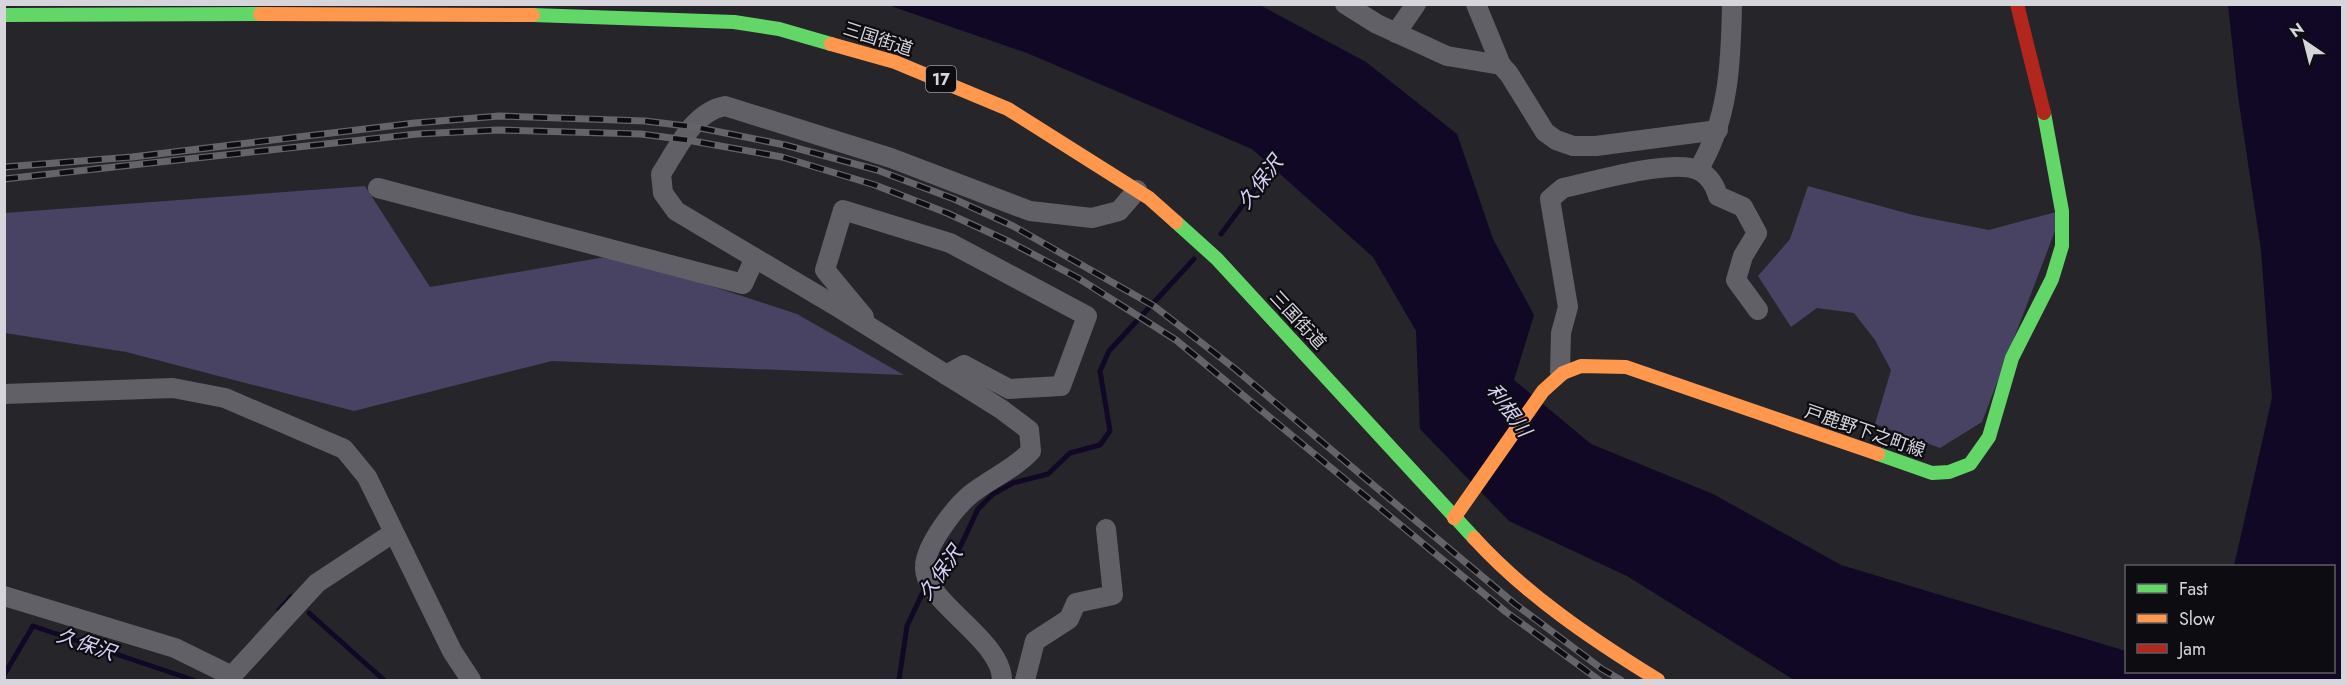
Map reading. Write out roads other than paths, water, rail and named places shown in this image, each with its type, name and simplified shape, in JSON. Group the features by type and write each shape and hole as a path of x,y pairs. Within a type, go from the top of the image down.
{"main road":[{"name":"戸鹿野下之町線","path":"1560,372 1586,363 1626,367 1932,473 1955,472 1972,462 1986,444 2000,405 2011,359 2042,301 2060,259 2064,229 2050,135 2017,4"},
{"name":"三国街道","path":"4,15 608,16 734,22 838,44 945,81 1043,129 1137,190 1217,259 1491,557 1537,597 1610,652 1658,681"},
{"path":"1454,518 1543,391 1560,372"}],"street":[{"path":"1346,4 1396,33 1447,56 1501,65"},
{"path":"1396,33 1416,4"},
{"path":"1476,4 1501,65 1545,132 1556,140 1573,146 1596,146 1718,129"},
{"path":"1698,170 1709,153 1724,109 1732,4"},
{"path":"1002,681 1002,671 991,651 938,594 924,573 925,556 941,528 970,494 1018,465 1031,451 1029,430 946,375 676,211 663,193 661,174 699,117 711,108 725,106 891,158 1030,211 1092,218 1119,212 1137,190"},
{"path":"1560,372 1561,333 1568,307 1550,199 1563,188 1668,166 1698,170 1714,183 1718,196 1743,207 1757,233 1743,256 1737,280 1758,310"},
{"path":"378,188 743,284 754,258"},
{"path":"875,331 825,270 843,210 950,243 1087,316 1061,386 1009,389 964,365 946,375"},
{"path":"4,394 172,388 225,398 345,449 367,477 452,651 471,681"},
{"path":"1025,681 1035,641 1069,619 1076,603 1113,595 1106,529"},
{"path":"4,596 175,648 230,678 317,583 393,533"}],"water":[{"name":"利根川","path":"888,5 1260,5 1366,62 1457,134 1493,239 1534,315 1514,380 1591,444 1713,494 1841,565 2125,651 2125,673 2335,673 2335,565 2234,565 2272,398 2261,250 2238,96 2228,5 2342,5 2342,680 1794,680 1627,576 1509,521 1420,429 1416,331 1373,257 1252,149 1027,53"}],"waterway":[{"name":"久保沢","path":"1221,234 1276,161"},
{"name":"久保沢","path":"899,680 907,626 923,592 954,560 978,509 993,494 1013,483 1048,474 1070,453 1100,445 1110,431 1100,371 1109,351 1194,259"},
{"name":"久保沢","path":"279,610 291,597"},
{"name":"久保沢","path":"309,613 384,680"},
{"name":"久保沢","path":"4,675 33,626 193,680"}],"railway":[{"path":"4,167 132,157 415,123 499,116 645,121 695,127 785,145 877,170 954,199 1013,226 1154,306 1234,368 1515,604 1602,669 1621,680"},
{"path":"4,179 417,134 498,130 641,134 687,140 782,157 875,185 947,213 1010,242 1078,278 1176,340 1506,612 1599,680"}]}
